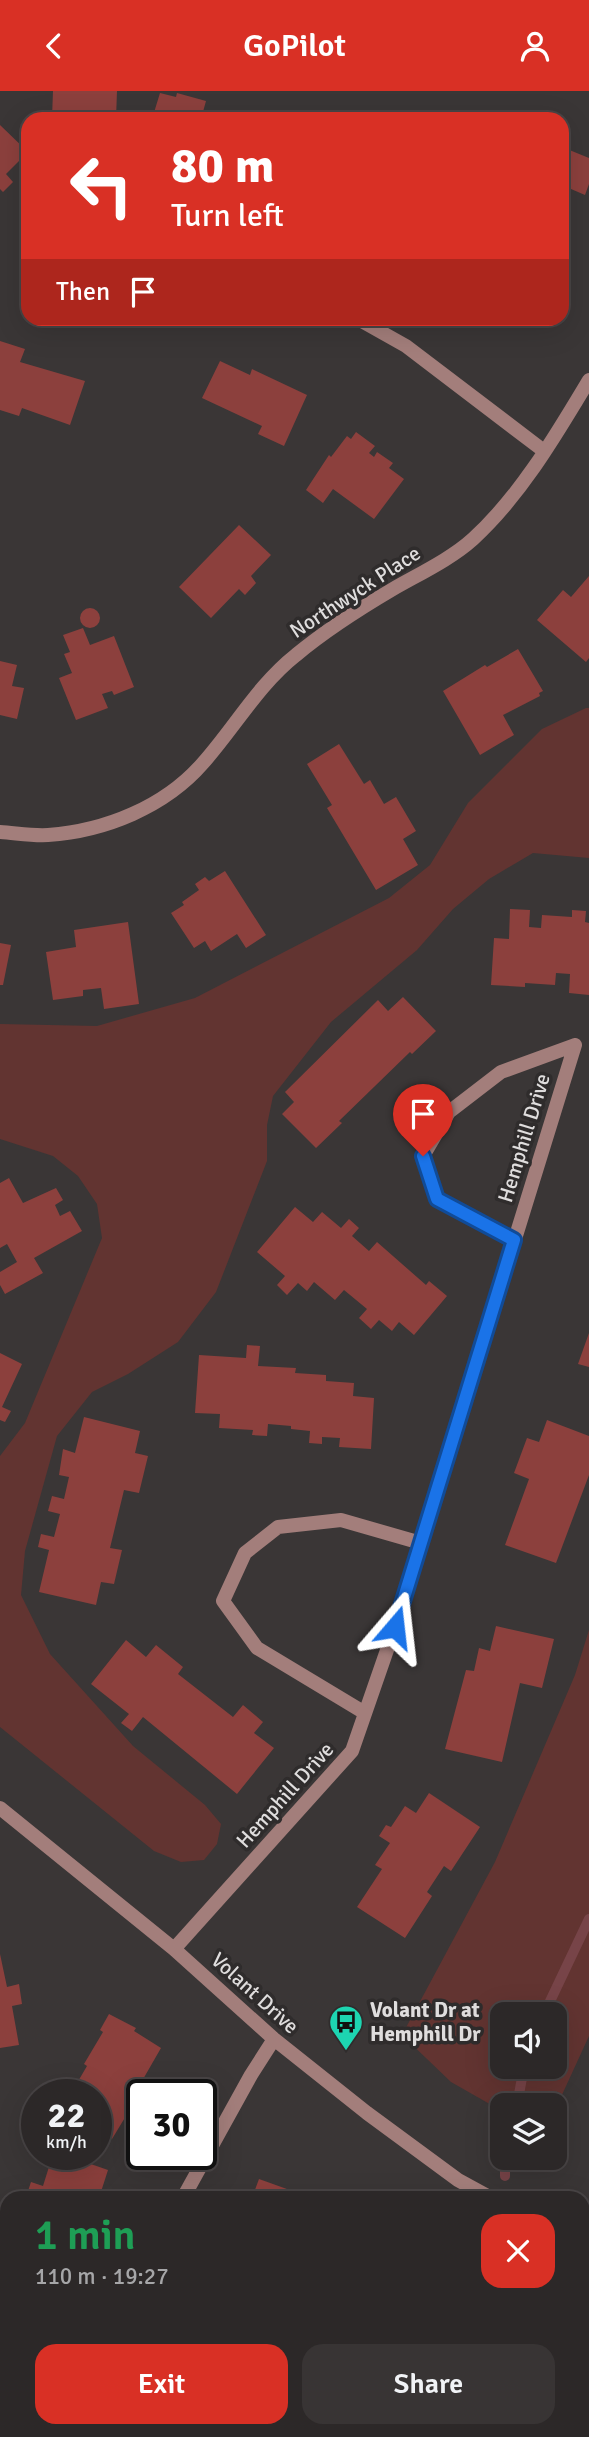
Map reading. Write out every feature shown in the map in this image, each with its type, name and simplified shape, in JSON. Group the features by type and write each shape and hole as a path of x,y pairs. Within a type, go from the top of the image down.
{"street":[{"path":"370,326 406,346 544,451"},
{"name":"Northwyck Place","path":"0,832 44,835 81,831 144,809 179,787 202,764 260,690 291,659 319,636 360,609 472,540 508,501 544,451 589,380"},
{"name":"Hemphill Drive","path":"174,1949 352,1751 421,1543 575,1045 501,1072 449,1112 423,1156 437,1199 514,1240"},
{"path":"365,1713 257,1648 223,1601 245,1553 278,1527 341,1520 421,1543"},
{"name":"Volant Drive","path":"0,1808 174,1949 274,2039 366,2113 448,2172 479,2191"},
{"path":"187,2191 274,2039"}],"shaded area":[{"path":"589,708 589,858 533,853 489,879 453,909 417,950 331,1022 273,1096 267,1125 267,1161 216,1292 178,1342 128,1374 92,1392 57,1436 25,1551 21,1595 50,1654 133,1746 205,1805 221,1824 217,1844 204,1860 181,1862 154,1851 0,1727 0,1456 25,1423 102,1238 97,1204 78,1176 53,1156 0,1139 0,1024 97,1026 195,998 389,898 430,865 468,803 542,729"},
{"path":"589,1630 589,2036 563,2093 490,2093 490,2104 451,2082 402,2035 495,1862 575,1675"}],"building":[{"path":"53,91 117,91 116,112 52,112"},
{"path":"160,93 176,97 177,93 206,101 203,112 154,112"},
{"path":"0,125 21,145 21,159 6,174 13,182 3,192 0,189"},
{"path":"569,150 589,158 589,184 585,195 569,188"},
{"path":"0,341 25,349 20,362 85,381 70,425 22,408 19,416 0,410"},
{"path":"220,361 250,375 252,369 307,395 284,446 258,434 262,426 202,398"},
{"path":"356,432 375,446 369,453 374,457 377,452 393,463 389,468 404,479 374,519 333,489 323,503 306,490 329,455 331,457 347,436 351,439"},
{"path":"239,525 271,555 251,576 256,583 245,595 239,589 211,618 179,587"},
{"path":"589,576 589,658 586,662 537,620 563,590 571,597"},
{"path":"90,608 97,611 100,618 97,625 90,628 83,625 80,618 83,611"},
{"path":"83,628 90,645 114,636 134,687 114,695 112,691 102,694 108,708 76,720 59,678 72,673 64,654 70,652 63,635"},
{"path":"518,649 543,691 539,693 540,696 503,715 514,735 480,755 443,691 485,665 487,667"},
{"path":"0,661 17,665 12,686 24,688 17,719 0,715"},
{"path":"339,744 364,784 370,780 384,804 396,797 416,831 403,839 418,865 376,890 327,808 332,805 307,764"},
{"path":"225,871 266,935 246,948 237,934 211,951 205,941 194,948 171,913 199,890 195,884 205,877 209,881"},
{"path":"510,909 530,910 529,927 541,928 542,915 572,917 572,910 586,911 585,922 589,923 589,995 569,993 570,974 556,973 555,985 491,985 494,938 509,939"},
{"path":"128,922 139,1004 104,1009 101,988 83,990 83,996 53,1000 46,952 76,947 74,930"},
{"path":"0,943 11,945 3,985 0,985"},
{"path":"403,997 436,1031 412,1054 410,1052 339,1121 342,1123 316,1148 282,1114 294,1102 285,1092 378,1000 388,1011"},
{"path":"9,1178 23,1203 56,1188 63,1200 55,1205 60,1216 70,1211 82,1231 34,1258 43,1273 5,1294 0,1285 0,1272 17,1262 7,1244 0,1248 0,1183"},
{"path":"295,1207 313,1222 322,1212 341,1228 349,1219 359,1228 352,1236 369,1251 377,1242 426,1285 429,1281 447,1296 414,1335 399,1322 392,1331 379,1320 371,1329 359,1318 367,1309 344,1290 335,1300 314,1282 307,1291 298,1283 287,1295 277,1285 285,1276 257,1252"},
{"path":"589,1333 589,1367 578,1364"},
{"path":"247,1345 260,1346 258,1366 296,1368 295,1373 326,1375 326,1381 354,1383 353,1396 374,1398 371,1449 339,1447 340,1438 322,1437 322,1444 309,1443 310,1431 291,1429 291,1426 268,1424 267,1436 252,1435 253,1430 219,1428 220,1414 195,1413 199,1355 246,1358"},
{"path":"0,1353 22,1364 2,1407 11,1411 5,1422 0,1420"},
{"path":"84,1417 140,1431 135,1453 148,1456 139,1493 124,1490 110,1548 122,1550 114,1584 101,1582 96,1605 39,1592 49,1550 38,1547 41,1534 54,1537 60,1514 48,1511 52,1496 64,1499 69,1477 59,1475 63,1449 75,1453"},
{"path":"547,1420 589,1436 589,1475 556,1563 505,1545 529,1479 514,1473 527,1438 539,1442"},
{"path":"496,1626 554,1639 542,1688 520,1683 502,1762 445,1749 466,1670 474,1671 479,1648 490,1651"},
{"path":"126,1640 146,1657 156,1645 183,1667 178,1674 233,1717 243,1705 263,1722 254,1733 274,1748 237,1794 143,1717 132,1731 121,1723 129,1714 91,1684"},
{"path":"429,1793 480,1827 451,1871 444,1866 427,1892 432,1896 405,1938 357,1907 382,1869 375,1865 390,1843 379,1836 386,1825 391,1827 405,1806 416,1813"},
{"path":"0,1954 7,1987 19,1984 22,2004 12,2006 19,2045 0,2048"},
{"path":"109,2014 136,2028 134,2031 161,2048 143,2079 126,2079 126,2116 112,2139 112,2079 79,2079 87,2066 84,2064 103,2032 100,2030"},
{"path":"48,2170 108,2170 101,2191 28,2191 31,2182 43,2186"},
{"path":"259,2179 292,2191 255,2191"}],"waterway":[{"path":"550,2002 589,1919"},
{"path":"519,2093 522,2079"}],"place":[{"name":"Volant Dr at Hemphill Dr","path":"346,2052"}],"route":[{"path":"395,1627 514,1240 437,1199 423,1156"}]}
